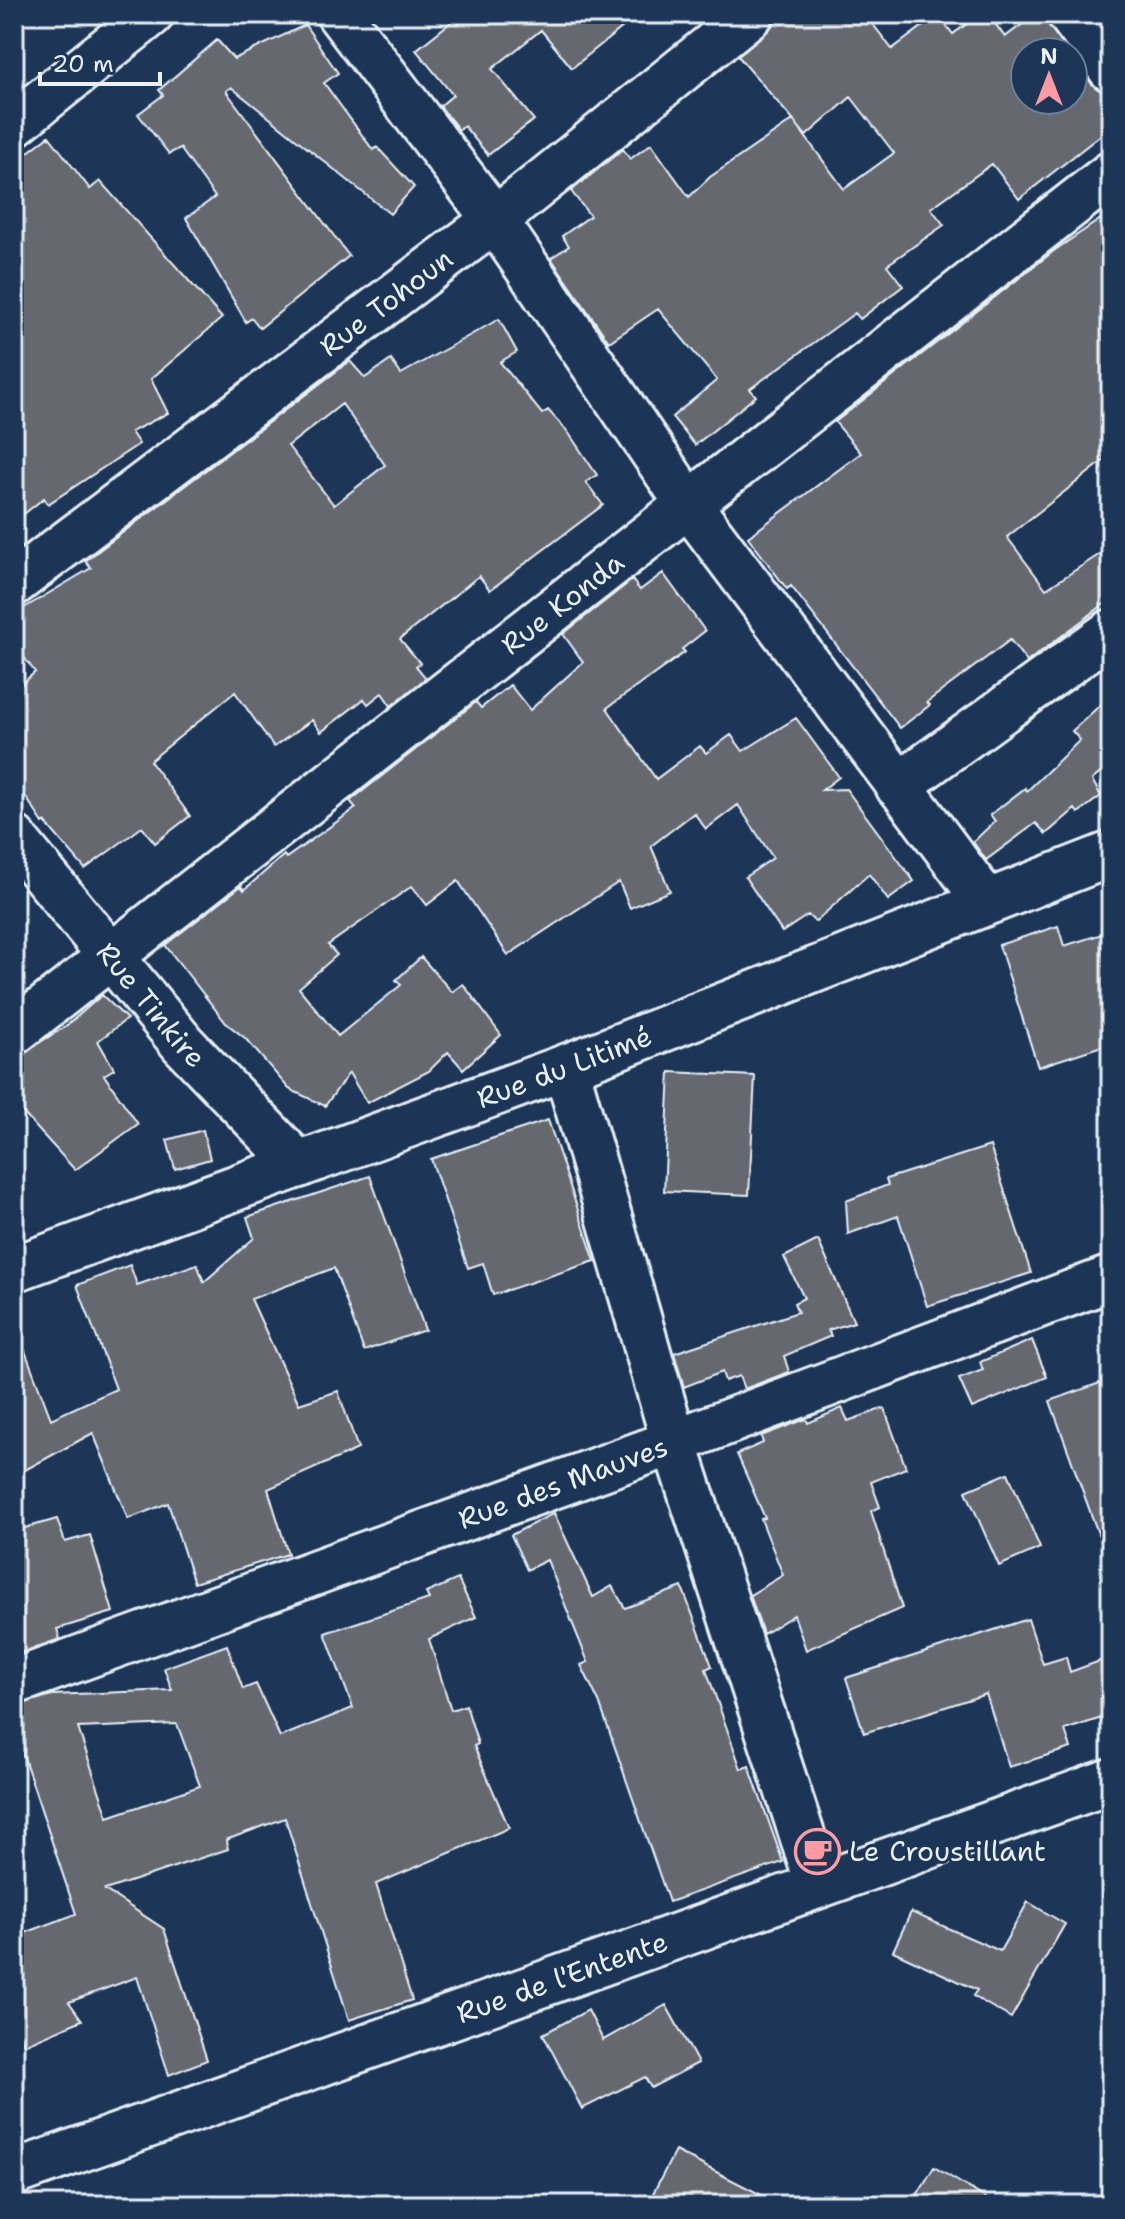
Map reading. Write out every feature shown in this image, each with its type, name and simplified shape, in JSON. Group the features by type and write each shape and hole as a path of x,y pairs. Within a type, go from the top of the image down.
{"street":[{"path":"14,124 151,14"},
{"path":"339,14 495,220 689,505 985,900"},
{"name":"Rue Tohoun","path":"14,583 495,220 751,14"},
{"path":"1070,14 1111,69"},
{"name":"Rue Konda","path":"14,1032 1111,174"},
{"path":"898,786 1111,632"},
{"name":"Rue Tinkire","path":"14,838 183,1044 299,1165"},
{"name":"Rue du Litimé","path":"14,1269 566,1067 985,900 1111,854"},
{"path":"566,1067 674,1442 818,1884"},
{"name":"Rue des Mauves","path":"14,1682 674,1442 1111,1278"},
{"name":"Rue de l'Entente","path":"14,2173 1111,1781"}],"building":[{"path":"461,14 639,14 572,68 541,30 492,69 534,120 488,155 464,126 459,130 440,106 453,95 416,50"},
{"path":"784,14 865,14 892,49 938,15 953,34 980,14 988,14 1005,37 1036,14 1044,14 1057,36 1009,36 1009,116 1089,116 1089,80 1111,97 1111,127 1019,199 992,164 931,208 944,225 887,265 903,286 860,319 855,313 750,389 756,396 695,445 672,417 717,380 658,309 609,342 551,258 569,246 562,236 590,216 571,191 623,149 630,159 651,144 689,197 710,177 793,120 738,56","holes":["851,97 894,153 844,189 793,120 806,136"]},
{"path":"305,25 338,73 324,83 373,150 377,147 414,187 390,214 231,87 226,91 349,256 260,328 252,318 246,322 186,218 215,197 180,148 169,154 138,114 163,95 159,90 217,40 234,59"},
{"path":"49,136 90,189 100,181 222,318 151,379 168,413 131,432 139,444 48,504 44,498 14,522 14,163"},
{"path":"1111,212 1111,455 1007,537 1046,589 1111,547 1111,599 1027,662 1010,640 927,702 930,705 900,728 791,586 787,589 748,537 861,453 835,422 1055,250"},
{"path":"499,319 517,352 500,362 542,414 548,410 568,432 597,475 586,482 603,505 490,590 479,576 400,639 420,663 416,666 426,678 391,706 382,693 368,704 364,699 321,732 312,720 274,747 235,692 150,761 190,816 155,843 142,827 85,869 43,823 14,779 14,691 35,672 14,644 14,614 91,568 85,561 350,361 365,378 391,360 401,374","holes":["342,404 385,465 334,505 288,446"]},
{"path":"663,573 705,631 682,649 685,652 607,708 656,779 700,746 706,753 731,735 743,751 796,718 839,777 822,790 846,789 914,881 888,900 869,874 815,922 808,915 782,932 745,877 773,858 738,805 706,829 694,813 651,846 670,891 630,908 619,882 508,955 458,881 427,905 412,886 328,945 337,955 299,988 338,1036 401,985 396,980 421,957 452,992 463,984 501,1035 463,1069 448,1052 429,1071 367,1103 349,1073 325,1106 289,1089 245,1038 226,1023 165,945 241,886 244,890 284,855 286,858 356,808 350,801 476,702 481,708 510,685 530,710 583,662 563,634 632,580 640,590"},
{"path":"1111,695 1111,779 1104,770 1092,780 1101,796 1078,813 1075,809 1046,834 1036,823 986,860 973,842 995,821 990,815 1025,788 1027,791 1080,740 1072,731"},
{"path":"1058,926 1064,946 1111,931 1111,1043 1038,1067 999,945"},
{"path":"102,995 127,1019 98,1041 114,1069 104,1075 138,1124 75,1170 14,1103 14,1058 65,1027"},
{"path":"670,1072 755,1076 749,1195 664,1191"},
{"path":"548,1120 595,1261 493,1295 483,1263 468,1268 431,1159"},
{"path":"203,1130 210,1159 175,1169 167,1140"},
{"path":"990,1146 1031,1273 927,1306 898,1216 848,1234 846,1201 888,1185 886,1179"},
{"path":"370,1176 425,1330 364,1351 334,1268 251,1299 299,1404 338,1391 358,1449 268,1489 288,1554 194,1583 168,1503 128,1519 93,1433 14,1476 14,1331 17,1330 51,1419 116,1389 77,1285 130,1265 137,1285 197,1264 204,1282 254,1238 247,1217"},
{"path":"818,1240 854,1322 828,1330 831,1336 784,1356 789,1372 744,1389 739,1376 725,1381 722,1372 684,1387 674,1353 798,1312 794,1303 804,1298 784,1257"},
{"path":"1032,1340 1047,1377 972,1408 959,1379 983,1370 980,1362"},
{"path":"1111,1379 1111,1557 1107,1558 1050,1401"},
{"path":"842,1408 848,1421 884,1408 906,1468 871,1482 880,1507 871,1511 902,1608 806,1650 794,1615 763,1634 750,1595 783,1575 761,1519 765,1518 737,1454 763,1443 761,1436 806,1419 808,1423"},
{"path":"1008,1473 1040,1548 999,1566 966,1491"},
{"path":"554,1513 593,1597 612,1586 625,1608 682,1587 712,1666 706,1669 741,1769 749,1766 783,1862 669,1902 599,1702 581,1665 588,1662 547,1560 527,1570 511,1535"},
{"path":"57,1519 65,1542 90,1535 113,1612 57,1629 60,1639 14,1655 14,1531"},
{"path":"458,1579 476,1617 429,1639 451,1710 466,1705 478,1744 474,1746 509,1828 376,1884 412,2000 349,2020 285,1818 226,1840 228,1849 105,1890 164,1929 207,2060 169,2075 137,1977 69,2002 82,2020 24,2045 14,2018 14,1937 76,1914 14,1728 14,1706 52,1695 172,1690 164,1668 227,1645 243,1689 256,1684 280,1737 353,1708 325,1633 429,1599 426,1593","holes":["177,1724 200,1786 108,1817 78,1728"]},
{"path":"1028,1619 1043,1664 1066,1657 1070,1672 1111,1657 1111,1715 1065,1730 1071,1748 1009,1767 986,1694 864,1733 846,1678"},
{"path":"1028,1902 1065,1924 1011,2018 973,1996 977,1990 893,1951 911,1912 1000,1951"},
{"path":"666,2005 698,2063 651,2088 645,2077 582,2109 543,2034 588,2010 603,2040"},
{"path":"675,2151 781,2205 647,2205"},
{"path":"934,2167 997,2205 911,2205"}],"place":[{"name":"Le Croustillant","path":"818,1851"}]}
